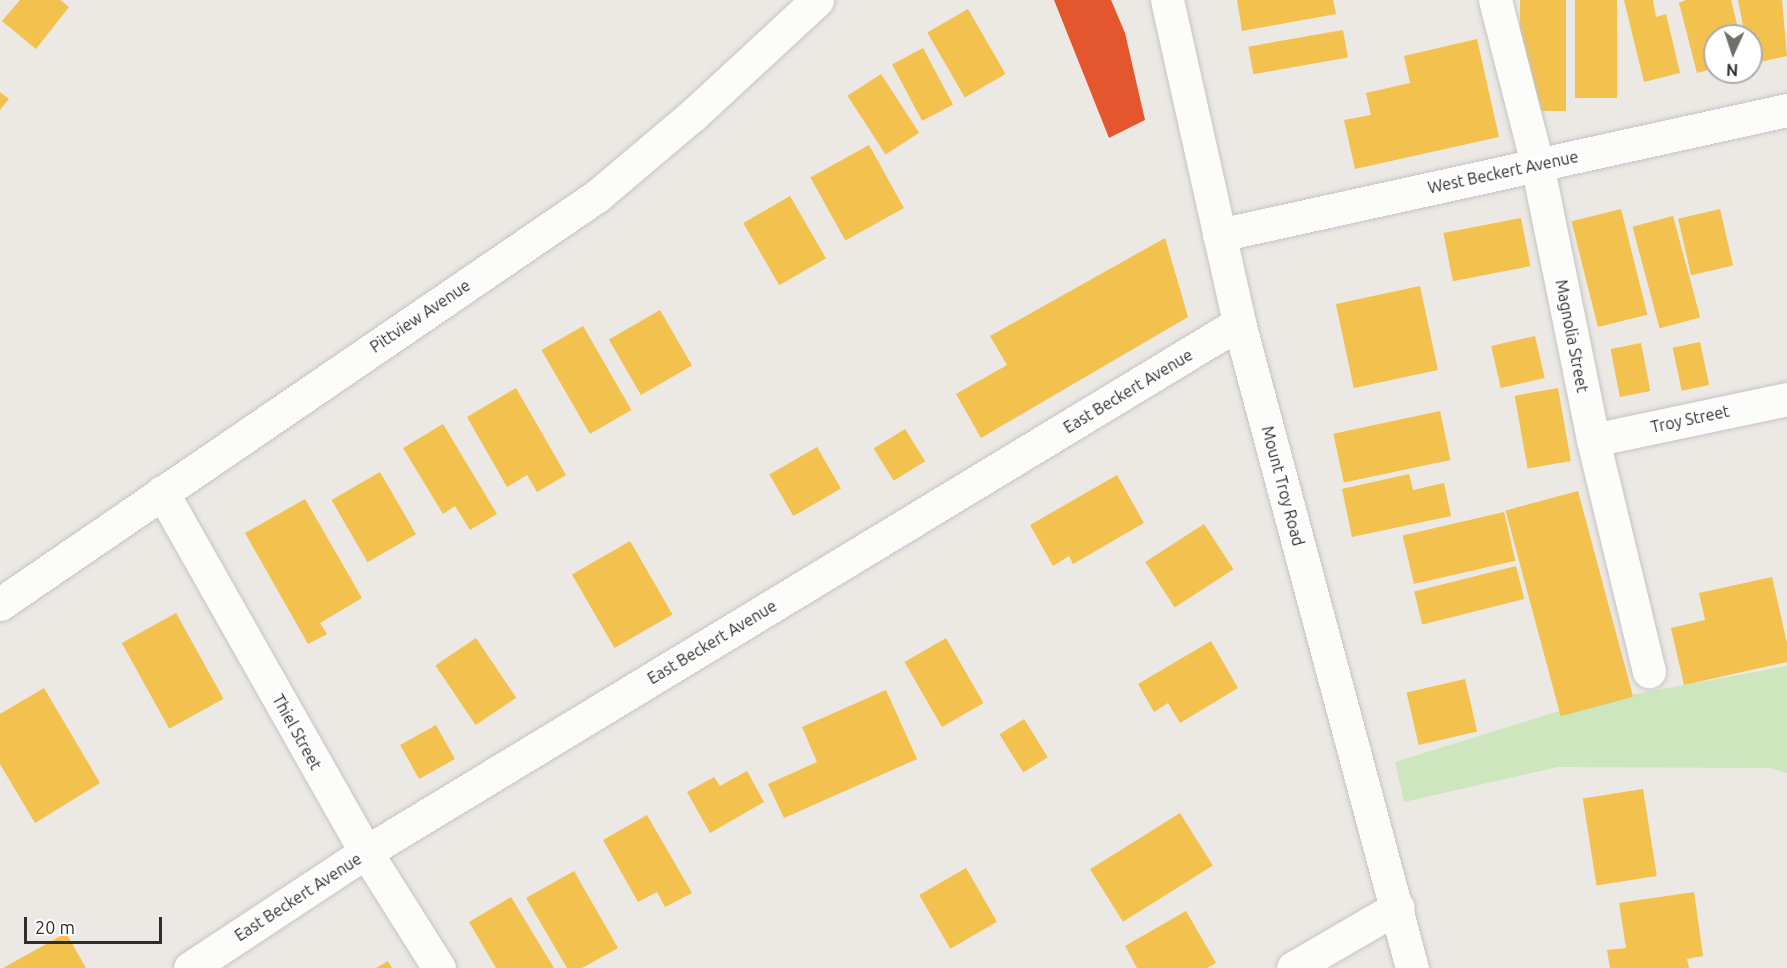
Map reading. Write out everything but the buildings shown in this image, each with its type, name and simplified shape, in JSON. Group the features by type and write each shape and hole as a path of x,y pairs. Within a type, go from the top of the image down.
{"street":[{"name":"Pittview Avenue","path":"0,604 597,196 693,116 817,0"},
{"name":"Mount Troy Road","path":"1167,0 1239,323 1398,907 1412,968"},
{"name":"Magnolia Street","path":"1495,0 1537,164 1593,440 1649,671"},
{"name":"West Beckert Avenue","path":"1219,235 1787,110"},
{"name":"East Beckert Avenue","path":"190,968 366,852 1239,323"},
{"name":"Troy Street","path":"1593,440 1787,399"},
{"name":"Thiel Street","path":"162,492 366,852 439,968"},
{"path":"1293,968 1398,907"}],"green space":[{"path":"1787,666 1787,773 1770,768 1558,767 1404,802 1395,762 1582,704"}]}
